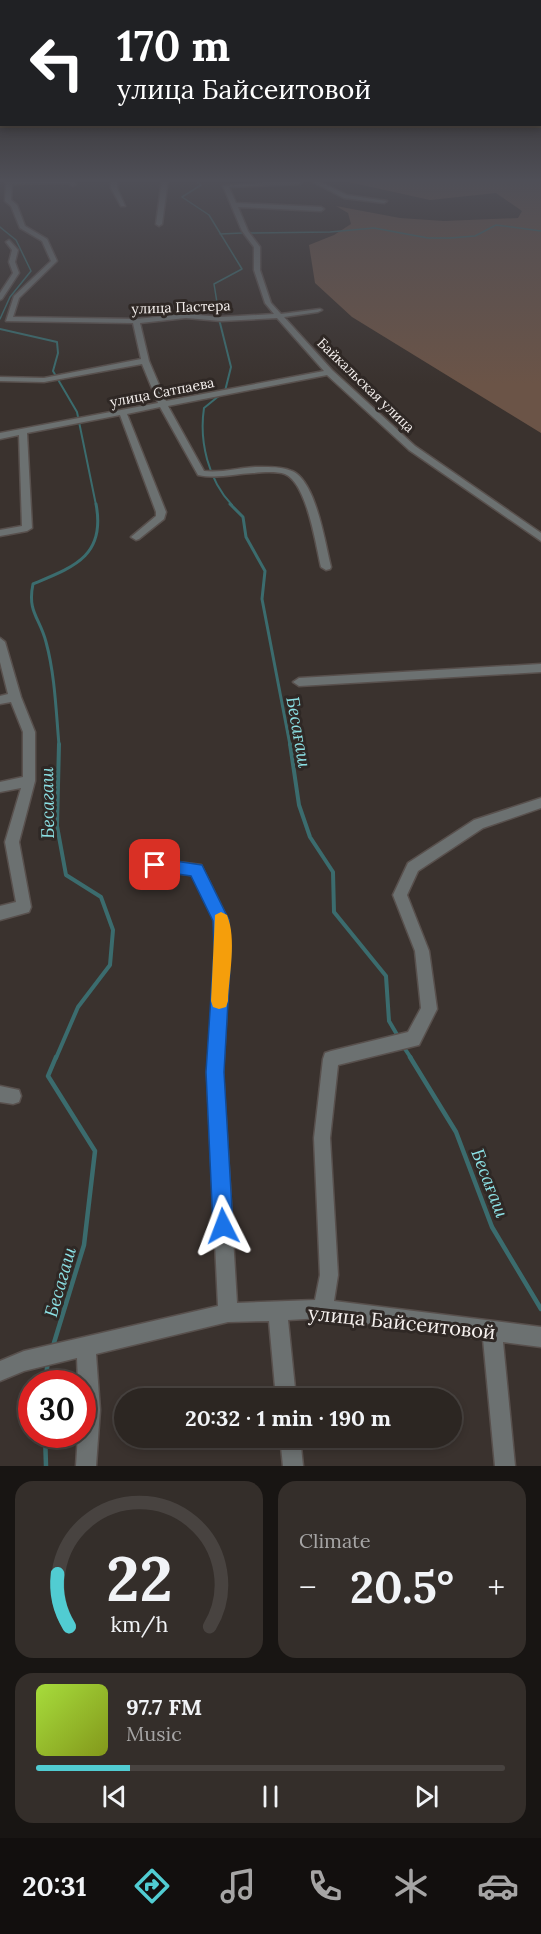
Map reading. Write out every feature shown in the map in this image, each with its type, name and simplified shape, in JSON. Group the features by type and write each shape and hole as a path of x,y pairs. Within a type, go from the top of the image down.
{"street":[{"path":"0,298 16,273 12,262 15,250 13,247"},
{"name":"улица Пастера","path":"48,247 54,261 16,297 9,319 136,321 279,316 318,310"},
{"name":"Байкальская улица","path":"257,247 257,270 268,303 330,372 412,448 541,538"},
{"path":"0,262 12,262"},
{"path":"136,321 145,361 163,405 201,473 254,470 290,472 298,479 306,494 326,567"},
{"path":"0,379 44,380 145,361"},
{"name":"улица Сатпаева","path":"0,436 330,372"},
{"path":"123,413 161,512 161,517 136,537"},
{"path":"0,534 27,528 23,432"},
{"path":"0,642 15,697 29,732 29,781 12,842 24,907 0,913"},
{"path":"299,682 541,668"},
{"path":"0,700 15,697"},
{"path":"0,788 29,781"},
{"path":"323,1309 329,1275 322,1138 331,1059 413,1039 429,1009 422,951 400,895 413,867 479,824 541,803"},
{"path":"155,865 196,869 221,920 223,950 215,1072 228,1313"},
{"name":"улица Байсеитовой","path":"0,1371 24,1361 228,1313 323,1309 541,1337"},
{"path":"278,1312 285,1388"},
{"path":"492,1331 504,1466"},
{"path":"76,1349 90,1410 89,1463"},
{"path":"291,1448 293,1466"}],"shaded area":[{"path":"309,247 541,247 541,433 352,317 315,283"}],"waterway":[{"name":"Бесагаш","path":"0,319 10,297 31,271 20,247"},
{"name":"Бесағаш","path":"220,321 214,284 242,269 229,247"},
{"name":"Бесағаш","path":"219,319 231,367 225,391"},
{"name":"Бесагаш","path":"0,329 57,342 58,353 53,371 77,412 96,505"},
{"name":"Бесағаш","path":"220,395 204,408 204,447 211,472 232,505"},
{"name":"Бесагаш","path":"59,745 51,667 43,634 33,608 33,584 62,572 84,557 96,536 98,522 96,504"},
{"name":"Бесағаш","path":"230,504 243,517 246,537 265,571 262,599 290,745"},
{"name":"Бесағаш","path":"290,744 299,805 310,837 333,872 334,912 386,976 389,1021 399,1038"},
{"name":"Бесагаш","path":"56,1058 78,1007 110,965 113,930 101,897 66,875 57,826 59,745"},
{"name":"Бесағаш","path":"403,1046 411,1058"},
{"name":"Бесагаш","path":"53,1346 84,1245 95,1151 48,1076 56,1057"},
{"name":"Бесағаш","path":"410,1057 456,1132 492,1227 541,1309"},
{"name":"Бесагаш","path":"47,1370 48,1361"},
{"name":"Бесагаш","path":"45,1448 46,1466"}],"slow traffic":[{"path":"219,1001 223,950 221,920"}],"route":[{"path":"155,865 196,869 221,920 223,950 215,1072 223,1226"}]}
